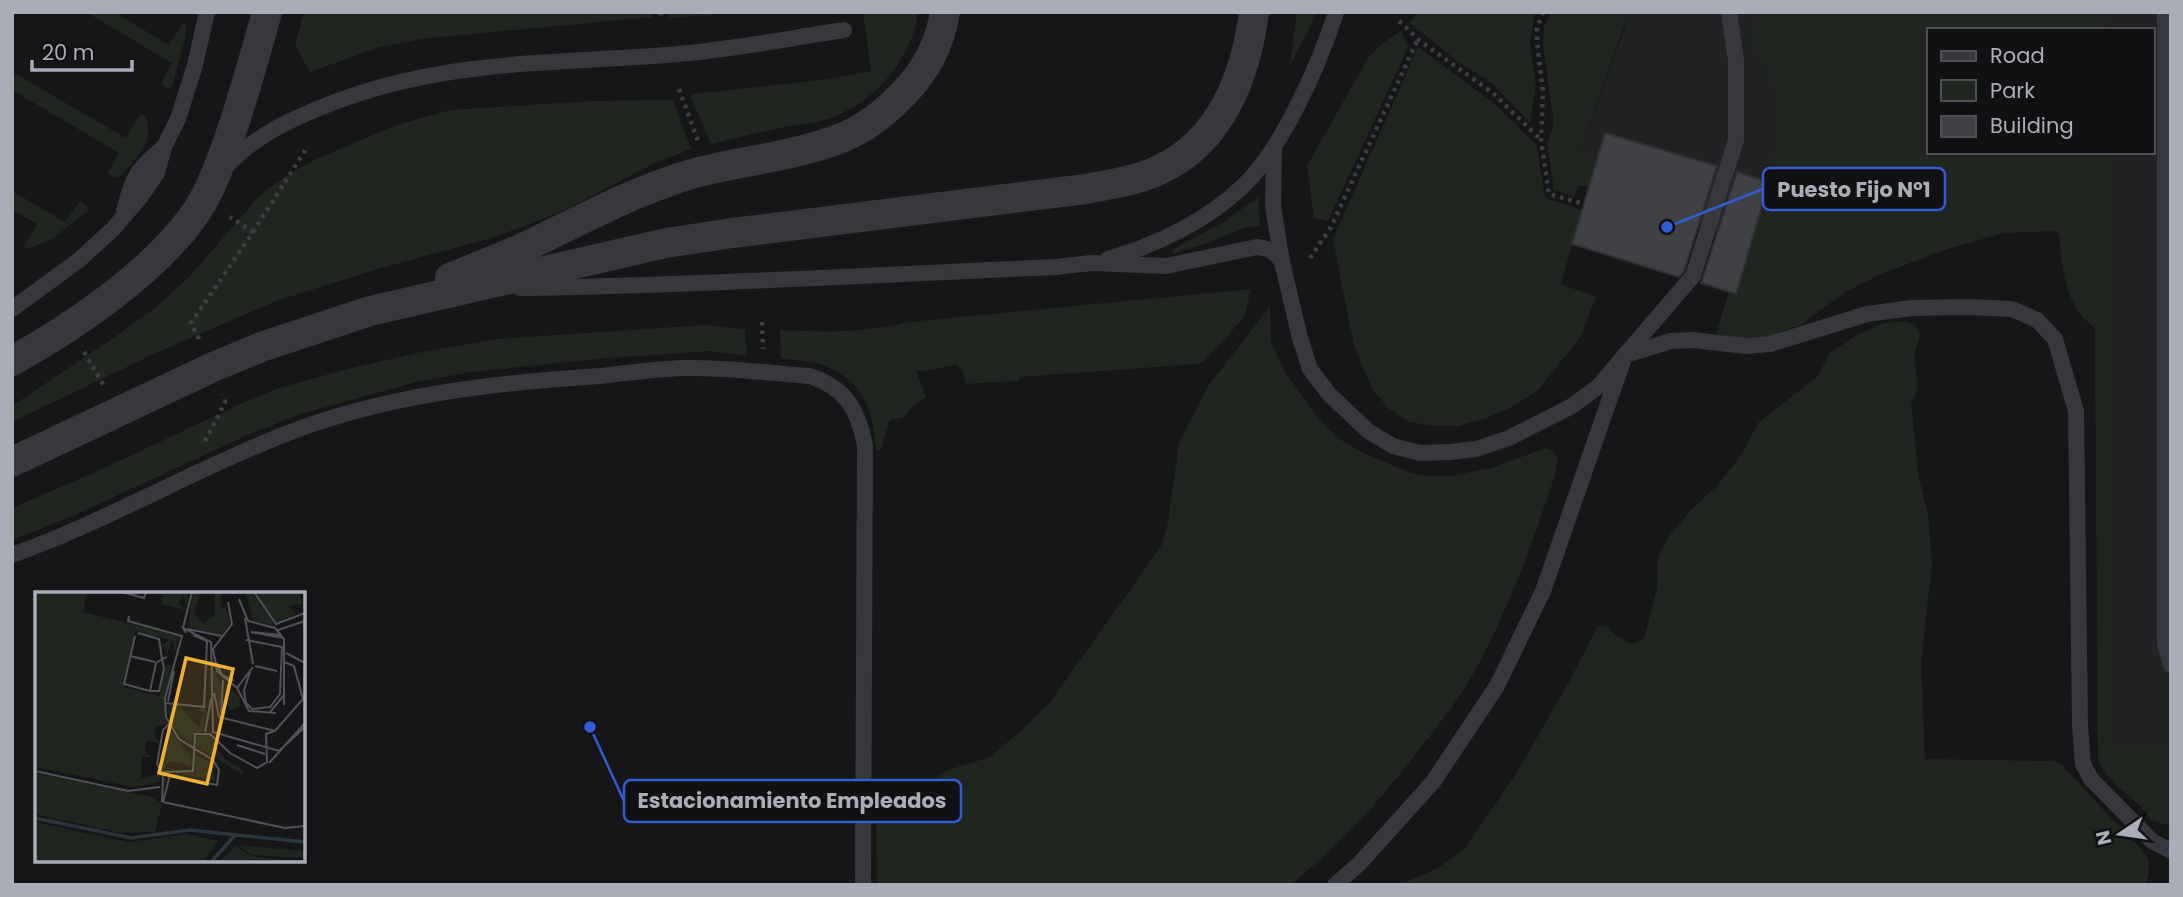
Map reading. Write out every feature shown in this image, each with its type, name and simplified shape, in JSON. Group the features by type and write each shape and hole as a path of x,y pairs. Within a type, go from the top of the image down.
{"street":[{"path":"12,361 119,290 164,250 192,217 210,187 248,82 267,12"},
{"path":"12,462 213,367 264,346 370,311 527,246 670,180 814,147 842,138 870,122 920,76 934,53 945,12"},
{"path":"370,311 666,243 1086,189 1131,180 1160,170 1190,152 1210,130 1231,99 1245,62 1254,12"}],"lane":[{"path":"12,309 79,260 113,229 157,173 195,65 207,12"},
{"path":"468,288 667,285 1055,267 1092,263 1127,254 1202,216 1244,186 1274,149 1306,86 1336,12"},
{"path":"1274,149 1273,206 1282,262 1310,369 1344,411 1368,431 1393,446 1420,453 1476,449 1509,438 1572,406 1599,386 1693,276 1736,140 1736,60 1729,12"},
{"path":"2165,12 2165,644 2171,665"},
{"path":"210,187 254,141 281,125 346,97 387,85 441,72 509,64 669,55 845,30"},
{"path":"1092,263 1166,266 1257,247 1266,247 1276,252 1282,262"},
{"path":"1625,355 1671,341 1692,340 1746,346 1770,344 1867,314 1912,308 1966,306 2012,309 2037,320 2055,339 2076,411 2080,726 2083,764 2091,779 2152,841 2170,852"},
{"path":"1335,885 1359,864 1433,782 1497,686 1543,591 1625,355"},
{"path":"12,555 45,544 210,466 285,434 366,408 444,391 524,381 685,368 766,365 825,381 848,399 857,415 865,445 863,885"}],"path":[{"path":"1543,12 1537,28 1543,91 1541,140 1549,194 1584,204"},
{"path":"1399,21 1418,39 1493,93 1541,140"},
{"path":"1310,258 1331,227 1418,39"},
{"path":"679,89 700,144"},
{"path":"210,466 205,439 225,402 213,367 191,323 307,146"},
{"path":"210,187 253,232"},
{"path":"762,322 766,365"},
{"path":"76,348 85,352 119,411"}],"shaded area":[{"path":"1630,12 1873,12 1793,259 1589,187 1581,152"},
{"path":"2093,12 2171,12 2171,757 2098,758 2094,154 2155,154 2155,28 2093,28"}],"green space":[{"path":"86,12 114,12 169,45 183,22 186,25 186,35 172,87 169,89 161,84 172,63"},
{"path":"304,12 652,12 652,17 421,39 377,48 310,72 295,45"},
{"path":"669,12 744,12 670,18"},
{"path":"863,12 918,12 908,47 888,78 874,91 860,103 828,119 711,144 691,97 693,94 829,79 871,71"},
{"path":"1297,12 1315,12 1310,28 1290,65"},
{"path":"1420,12 1535,12 1530,44 1536,86 1530,123 1492,83 1458,62 1409,22"},
{"path":"1551,12 1631,12 1581,152 1598,159 1589,187 1578,185 1574,197 1554,190 1547,144 1553,128 1553,117 1543,45 1544,27"},
{"path":"1755,12 2108,12 2108,28 1927,28 1927,154 2109,154 2112,743 2171,743 2171,826 2152,821 2140,806 2113,782 2101,767 2098,758 2095,328 2077,309 2071,298 2064,274 2059,234 2054,231 2004,233 1944,250 1879,275 1847,291 1800,325 1769,336 1739,338 1716,334 1778,133 1775,94 1761,55 1755,54 1752,28"},
{"path":"1401,31 1408,47 1328,221 1314,218 1307,166 1368,58 1383,43"},
{"path":"1418,47 1495,104 1537,146 1545,198 1582,210 1561,284 1596,297 1580,338 1537,391 1512,407 1458,426 1409,422 1388,408 1372,388 1354,346 1333,239"},
{"path":"12,72 126,138 140,114 144,115 148,124 147,140 139,155 121,176 114,178 108,173 119,153 12,90"},
{"path":"673,100 691,149 653,164 571,207 533,223 491,238 381,268 276,301 158,352 12,422 12,406 155,308 188,278 262,193 316,159 397,125 450,110 593,101"},
{"path":"12,191 65,222 80,201 87,205 88,211 52,239 28,249 24,246 37,224 12,210"},
{"path":"1258,197 1260,226 1243,228 1173,254 1172,250 1225,221"},
{"path":"1251,289 1245,314 1240,322 1204,361 1198,364 1019,377 1018,381 966,384 963,371 956,365 926,371 916,370 926,398 915,404 904,417 890,420 881,449 876,452 870,412 850,381 826,366 781,358 780,330 860,330 908,322"},
{"path":"1270,306 1271,341 1285,372 1321,422 1341,440 1365,454 1408,472 1427,476 1450,476 1491,468 1546,448 1558,457 1547,499 1512,594 1491,640 1459,697 1374,804 1342,839 1290,885 877,885 876,797 898,804 945,771 990,757 1051,701 1160,548 1167,528 1179,443 1208,386"},
{"path":"1904,321 1915,325 1920,334 1914,357 1918,387 1911,404 1919,478 1928,515 1932,564 1921,662 1925,759 2054,761 2064,767 2111,818 2127,831 2148,859 2146,885 1388,885 1406,882 1438,868 1465,848 1516,774 1598,626 1606,626 1631,644 1644,639 1657,588 1658,556 1669,536 1718,485 1742,454 1758,423 1818,376 1829,354 1857,335 1883,323"},
{"path":"705,325 745,329 747,356 710,351 596,359 471,372 417,382 301,414 250,434 64,520 12,540 12,508 279,388 416,353 498,339"}],"building":[{"path":"1605,133 1717,166 1684,271 1679,277 1572,244"},
{"path":"1737,172 1769,182 1736,294 1701,283"}],"place":[{"name":"Puesto Fijo N°1","path":"1667,227"},
{"name":"Estacionamiento Empleados","path":"590,727"}]}
